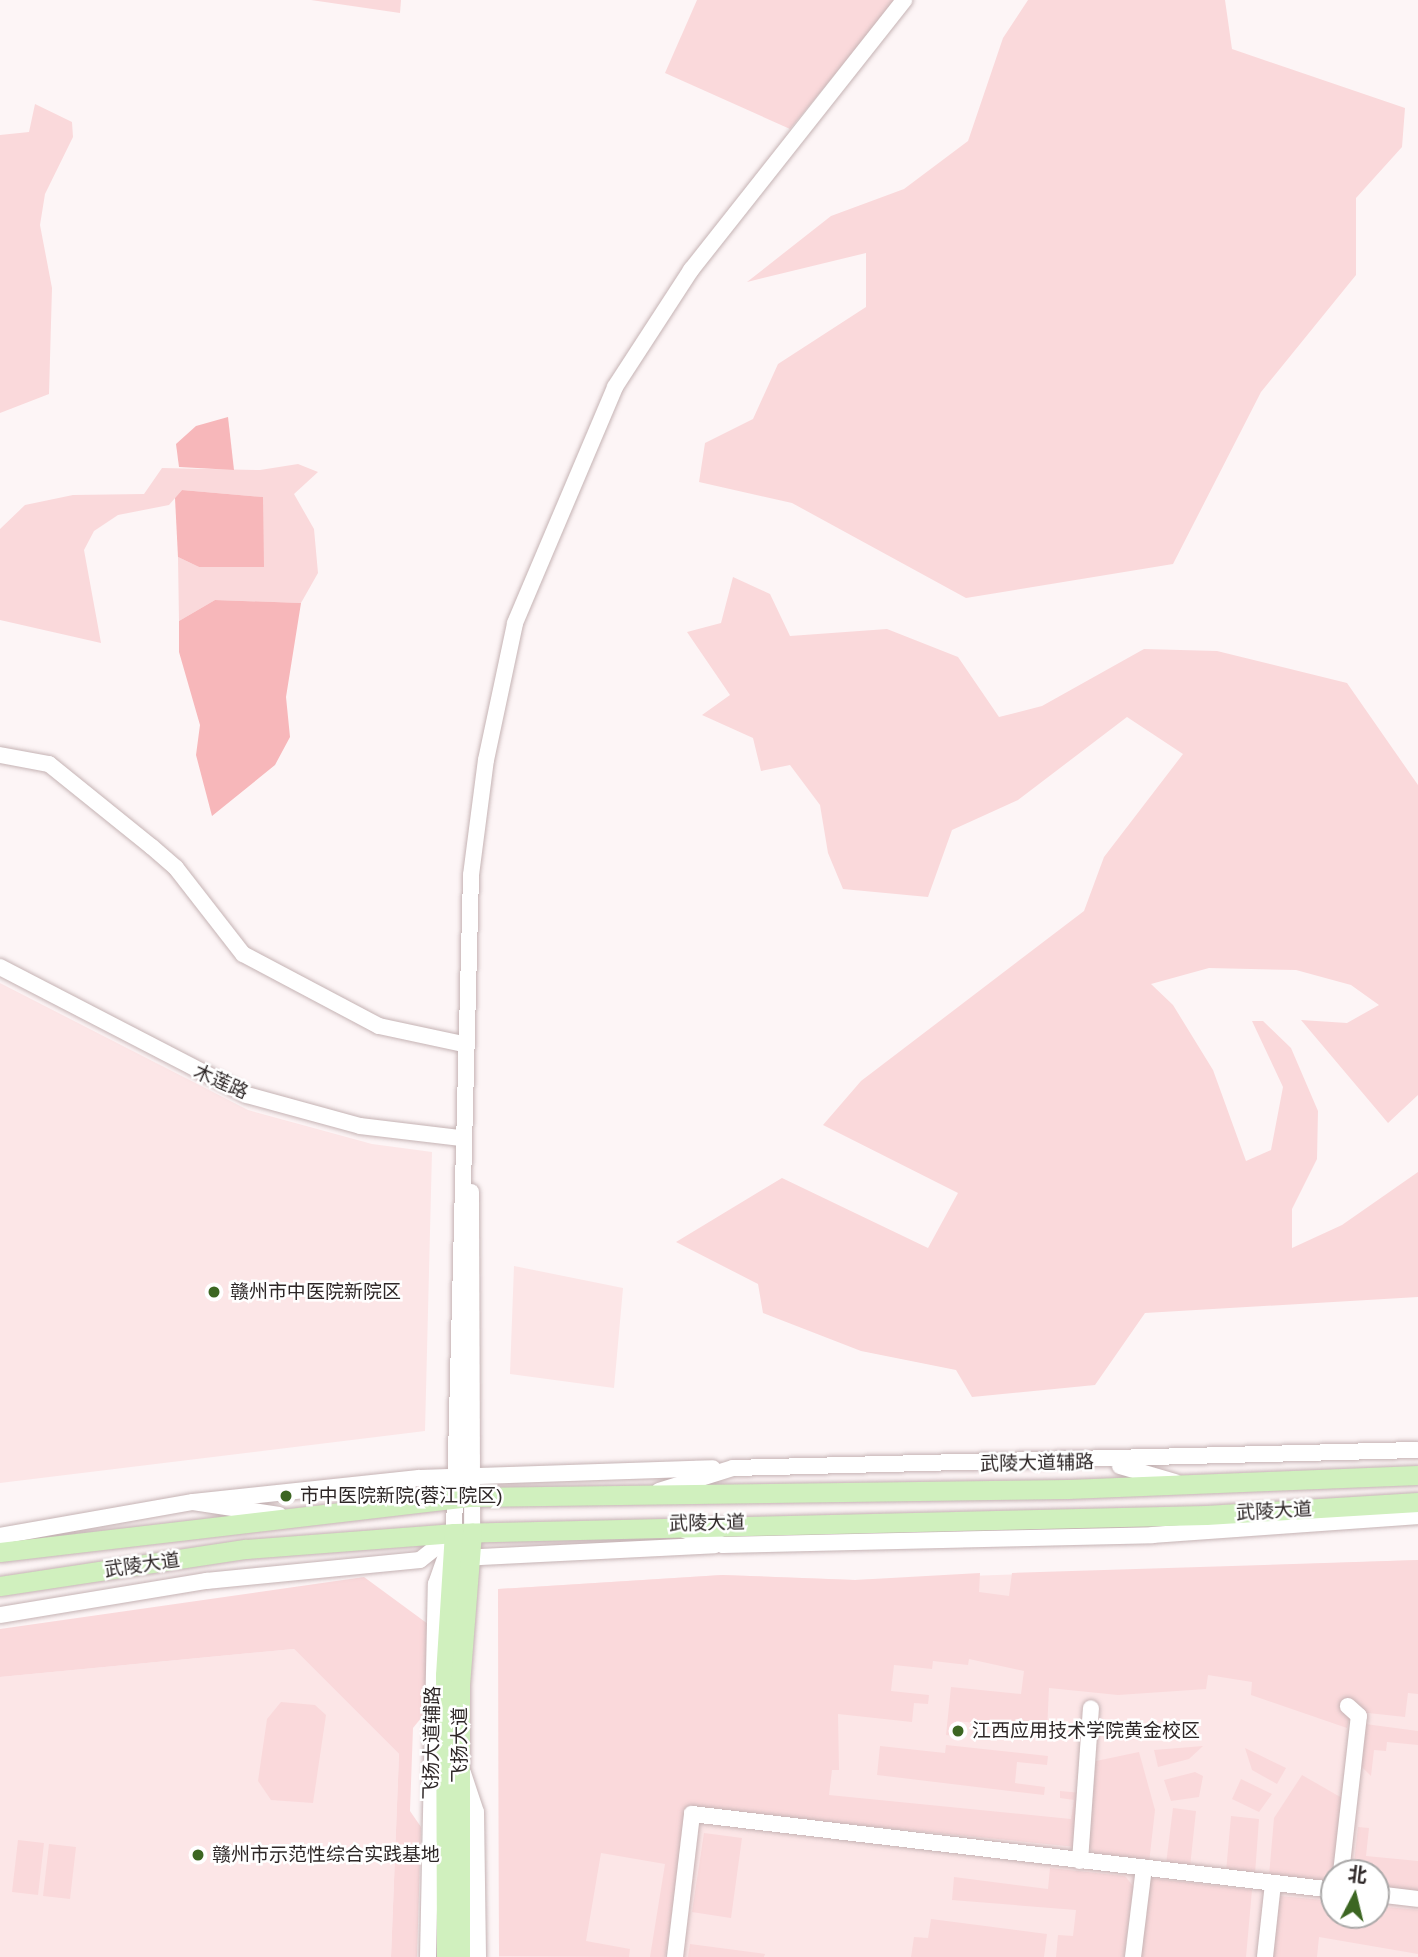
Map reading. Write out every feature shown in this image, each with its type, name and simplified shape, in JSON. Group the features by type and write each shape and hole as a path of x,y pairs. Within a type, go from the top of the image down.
{"main road":[{"name":"武陵大道","path":"0,1552 281,1516 463,1499 659,1490 1188,1486 1418,1475"},
{"name":"武陵大道","path":"0,1586 246,1549 463,1533 667,1523 1206,1515 1418,1502"},
{"name":"飞扬大道","path":"446,1957 445,1675 456,1558 463,1533"},
{"name":"飞扬大道","path":"456,1558 459,1760 473,1957"}],"street":[{"path":"420,1560 463,1533 461,1139 471,875 485,760 514,623 562,501 615,387 691,270 904,0"},
{"path":"463,1476 479,875 522,628 621,392 699,276 916,0"},
{"path":"0,755 49,764 152,847 176,868 243,954 379,1026 463,1044"},
{"name":"木莲路","path":"0,967 247,1095 360,1126 461,1139"},
{"name":"武陵大道辅路","path":"659,1490 733,1468 1106,1462 1418,1450"},
{"path":"1106,1462 1188,1486"},
{"path":"0,1536 193,1502 463,1476 733,1468"},
{"path":"193,1502 281,1516"},
{"path":"1153,1535 1206,1515"},
{"path":"0,1615 206,1581 420,1560 723,1545 1153,1535 1418,1516"},
{"path":"667,1523 723,1545"},
{"name":"飞扬大道辅路","path":"428,1957 436,1584 456,1558"},
{"path":"1343,1859 1359,1716 1348,1706"},
{"path":"1080,1861 1091,1708"},
{"path":"674,1957 692,1814 1320,1889"},
{"path":"1133,1957 1144,1868"},
{"path":"1265,1957 1273,1884"},
{"path":"1390,1896 1418,1899"}],"shaded area":[{"path":"311,0 401,0 400,13"},
{"path":"697,0 896,0 790,129 665,73"},
{"path":"1028,0 1225,0 1232,49 1405,108 1402,147 1356,198 1356,275 1261,392 1173,564 966,598 792,503 699,482 705,443 753,419 778,364 866,307 866,253 747,282 831,216 904,189 968,141 1003,38"},
{"path":"35,104 72,122 73,137 45,194 40,225 52,288 49,394 0,413 0,135 29,132"},
{"path":"228,417 234,470 179,467 176,444 196,426"},
{"path":"298,464 318,472 294,494 314,529 318,573 301,603 215,600 179,621 178,557 199,567 263,497 182,490 169,505 118,515 94,531 84,550 101,643 0,620 0,529 25,505 73,495 144,494 162,468 260,470"},
{"path":"182,490 263,497 264,567 199,567 178,557 175,498"},
{"path":"733,577 770,594 790,636 887,629 958,657 999,717 1042,706 1144,649 1217,651 1347,683 1418,785 1418,1095 1388,1123 1301,1020 1347,1023 1379,1005 1351,985 1296,970 1209,968 1151,984 1173,1005 1213,1070 1246,1161 1271,1150 1283,1087 1252,1021 1263,1021 1291,1048 1318,1111 1317,1159 1292,1209 1292,1248 1342,1225 1418,1172 1418,1297 1145,1313 1095,1385 972,1397 956,1370 861,1351 763,1313 758,1284 676,1242 782,1178 928,1248 958,1193 823,1125 861,1081 1084,911 1104,857 1183,754 1127,717 1018,800 952,830 928,897 843,889 828,853 820,805 790,765 761,771 753,738 702,715 730,695 687,632 721,623"},
{"path":"215,600 301,603 286,697 290,737 275,765 212,816 196,755 200,725 179,652 179,621"},
{"name":"赣州市中医院新院区","path":"0,983 248,1110 372,1144 432,1152 425,1431 0,1483"},
{"path":"514,1266 623,1288 614,1388 510,1374"},
{"name":"江西应用技术学院黄金校区","path":"1418,1560 1418,1957 499,1957 498,1589 722,1575 855,1580"},
{"path":"1418,1560 1418,1694 1408,1693 1405,1717 1359,1712 1350,1714 1347,1728 1251,1695 1252,1682 1208,1675 1206,1689 1118,1695 1049,1688 1047,1731 956,1721 954,1736 946,1735 951,1687 1021,1694 1024,1671 969,1659 968,1665 933,1661 932,1669 894,1665 891,1691 929,1695 928,1704 914,1703 912,1722 838,1714 839,1770 832,1770 829,1795 1071,1819 1074,1800 1060,1798 1060,1791 1082,1793 1077,1847 688,1808 665,1957 650,1957 665,1864 601,1853 586,1941 630,1949 629,1957 499,1956 498,1589 722,1575 855,1580 980,1573 979,1592 1009,1596 1012,1573"},
{"path":"364,1577 428,1624 426,1712 413,1728 410,1811 421,1827 417,1957 391,1957 399,1754 294,1649 0,1677 0,1629"},
{"name":"赣州市示范性综合实践基地","path":"294,1649 399,1754 391,1957 0,1957 0,1677"},
{"path":"281,1702 315,1705 326,1715 313,1803 271,1800 258,1781 267,1719"},
{"path":"1365,1724 1418,1731 1418,1745 1387,1742 1386,1751 1374,1750 1371,1776 1361,1766"},
{"path":"946,1745 1048,1756 1047,1765 1017,1762 1015,1783 1045,1787 1044,1795 877,1775 880,1746 945,1753"},
{"path":"1203,1746 1189,1759 1158,1767 1154,1750"},
{"path":"1245,1748 1286,1768 1277,1784 1252,1770"},
{"path":"1139,1752 1155,1810 1149,1863 1095,1855 1087,1844 1096,1761"},
{"path":"1195,1772 1203,1776 1199,1797 1171,1801 1164,1780"},
{"path":"1302,1775 1342,1798 1335,1859 1320,1859 1320,1881 1269,1876 1274,1818"},
{"path":"1241,1779 1272,1794 1259,1812 1232,1799"},
{"path":"1173,1808 1196,1811 1190,1867 1166,1864"},
{"path":"1231,1816 1259,1819 1255,1874 1226,1872"},
{"path":"1358,1827 1369,1828 1366,1856 1418,1861 1418,1891 1390,1888 1390,1859 1355,1859"},
{"path":"704,1833 742,1838 731,1918 692,1912"},
{"path":"18,1840 44,1843 38,1895 12,1892"},
{"path":"49,1844 76,1847 70,1899 43,1896"},
{"path":"1050,1868 1125,1876 1133,1886 1124,1957 1056,1957 1058,1935 1073,1936 1076,1910 952,1900 954,1877 1048,1889"},
{"path":"1148,1878 1252,1890 1246,1957 1139,1957"},
{"path":"1280,1896 1320,1900 1320,1929 1390,1929 1390,1907 1418,1910 1418,1954 1319,1937 1317,1957 1272,1957"},
{"path":"931,1919 1047,1934 1044,1957 911,1957 914,1937 928,1938"},
{"path":"690,1944 765,1954 764,1957 688,1957"}],"place":[{"name":"赣州市中医院新院区","path":"214,1292"},
{"name":"市中医院新院(蓉江院区)","path":"286,1496"},
{"name":"江西应用技术学院黄金校区","path":"958,1731"},
{"name":"赣州市示范性综合实践基地","path":"198,1855"}]}
